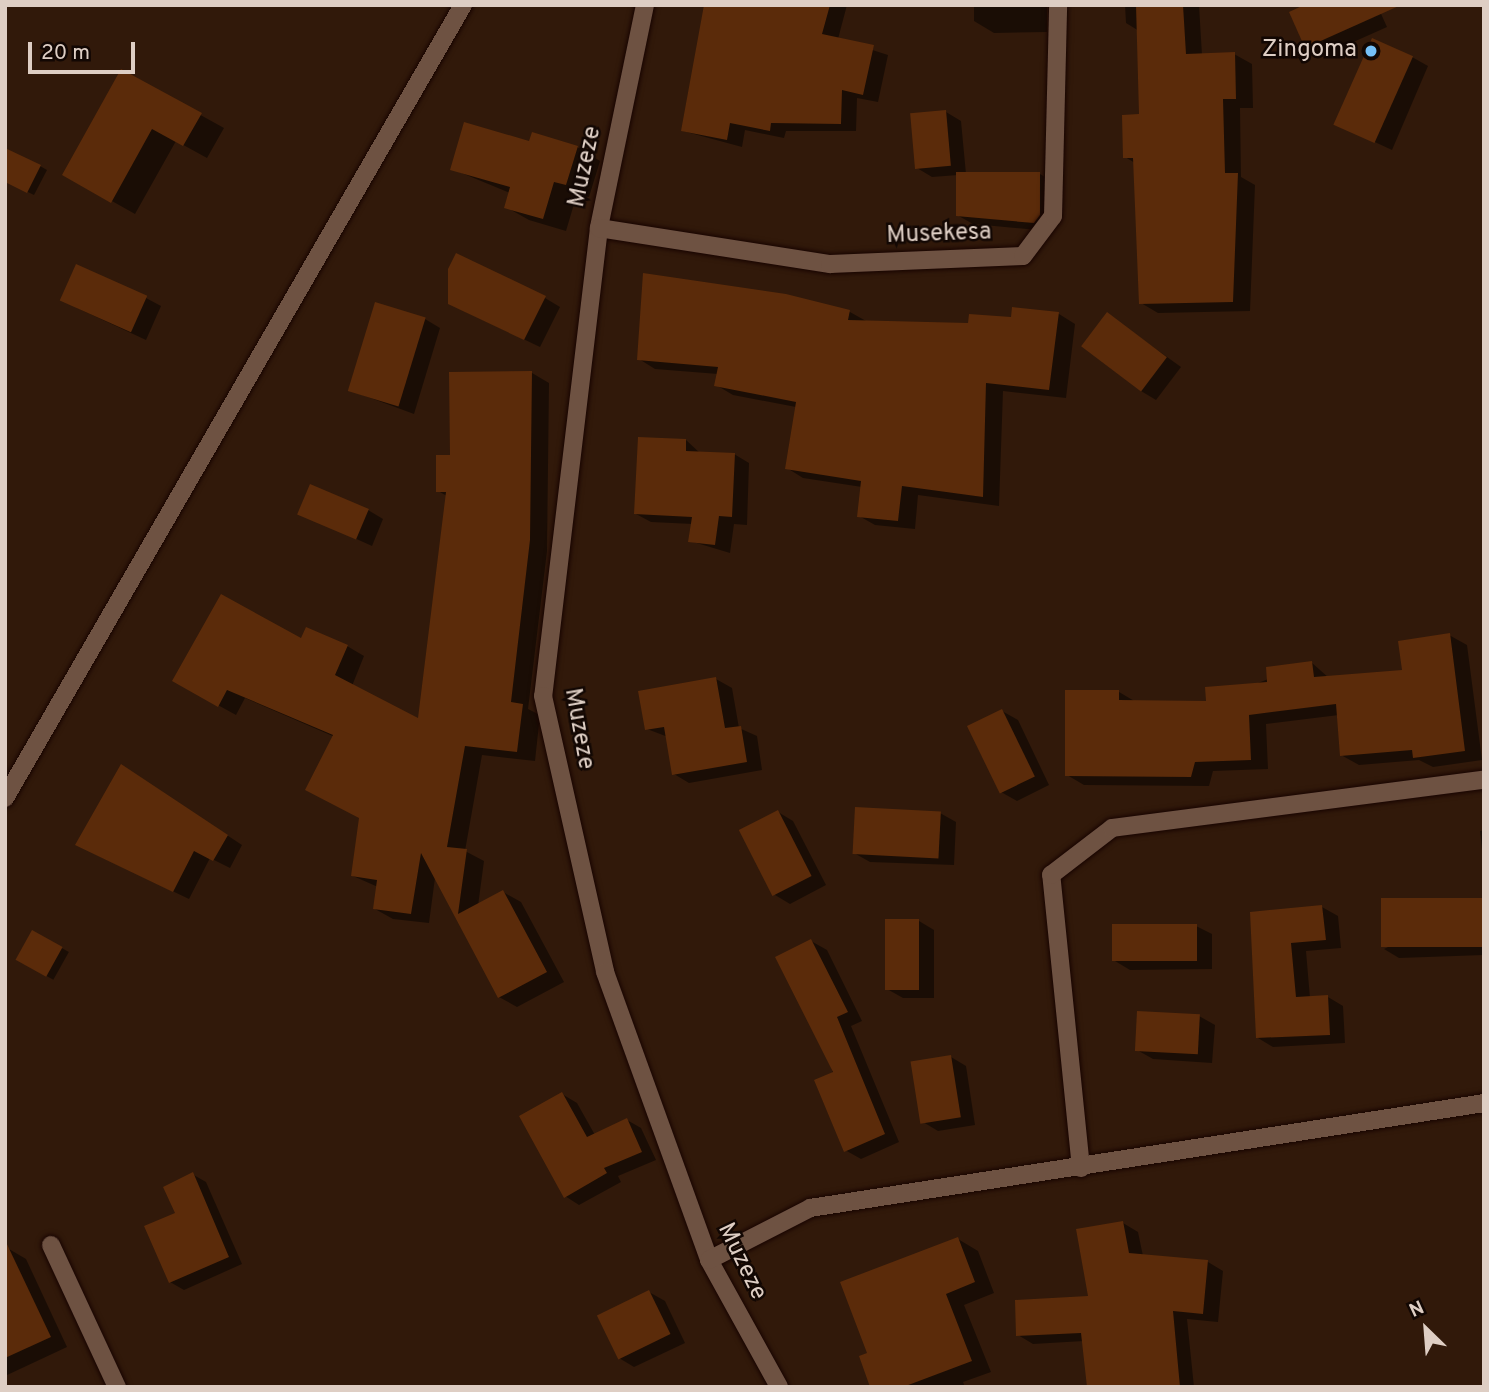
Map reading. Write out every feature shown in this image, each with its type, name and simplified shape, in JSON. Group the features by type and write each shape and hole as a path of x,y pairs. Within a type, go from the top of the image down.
{"street":[{"path":"5,798 463,5"},
{"name":"Muzeze","path":"645,5 599,228 543,696 605,972 709,1259 779,1387"},
{"name":"Musekesa","path":"599,228 830,264 1023,256 1054,216 1058,5"},
{"path":"1081,1168 1051,875 1112,828 1484,780"},
{"path":"709,1259 810,1208 1081,1168 1484,1103"},
{"path":"51,1245 117,1387"}],"building":[{"path":"704,5 830,5 822,34 874,45 863,95 842,90 841,124 771,123 770,131 730,123 727,140 681,131"},
{"path":"1136,5 1183,5 1186,54 1235,52 1236,99 1223,99 1225,173 1238,173 1233,302 1139,304 1133,158 1123,158 1122,115 1139,114"},
{"path":"1304,5 1401,5 1305,48 1289,12"},
{"path":"1372,38 1413,56 1374,143 1333,125"},
{"path":"121,69 202,113 183,146 152,129 111,203 62,175"},
{"path":"946,110 951,166 915,169 910,113"},
{"path":"464,122 529,141 532,132 578,146 566,185 554,182 543,219 504,208 510,187 450,170"},
{"path":"5,148 41,165 27,193 5,182"},
{"path":"956,172 1040,172 1040,215 1034,223 956,216"},
{"path":"456,253 546,296 524,340 448,304 448,269"},
{"path":"76,264 147,296 131,332 60,301"},
{"path":"643,273 786,294 850,310 848,320 968,323 969,314 1011,317 1012,307 1059,312 1049,390 986,383 983,497 902,486 898,521 857,517 861,481 785,469 796,402 714,386 718,367 637,360"},
{"path":"375,302 426,317 398,406 348,391"},
{"path":"1107,312 1167,357 1141,391 1081,346"},
{"path":"532,371 530,540 511,702 523,704 517,752 465,746 447,847 467,849 458,914 503,890 547,972 498,998 421,853 411,914 373,909 377,880 351,876 359,818 305,790 333,735 227,690 218,707 172,681 221,594 301,638 306,627 348,645 335,675 418,718 446,492 436,492 436,455 450,455 449,372"},
{"path":"638,437 686,439 686,451 735,453 732,517 719,516 715,545 688,542 692,517 634,514"},
{"path":"310,484 369,509 356,539 297,514"},
{"path":"1450,633 1465,751 1413,758 1412,750 1340,756 1336,704 1249,715 1251,760 1195,762 1191,777 1065,776 1065,690 1119,690 1119,700 1206,701 1205,687 1267,682 1266,667 1312,661 1314,677 1402,670 1398,641"},
{"path":"716,677 725,728 741,726 747,762 672,775 664,727 645,730 638,691"},
{"path":"1002,709 1035,776 1000,794 967,726"},
{"path":"121,764 228,835 213,861 194,851 173,892 75,845"},
{"path":"855,807 941,812 938,858 853,854"},
{"path":"778,810 812,876 772,896 739,830"},
{"path":"1381,898 1484,898 1484,947 1381,947"},
{"path":"1322,905 1326,940 1291,943 1296,997 1328,995 1330,1035 1256,1038 1250,912"},
{"path":"885,919 919,919 919,990 885,990"},
{"path":"1112,924 1197,924 1197,961 1112,961"},
{"path":"32,930 63,947 46,977 16,960"},
{"path":"811,939 848,1012 837,1017 885,1134 844,1152 814,1080 833,1072 775,957"},
{"path":"1137,1011 1200,1014 1198,1054 1135,1051"},
{"path":"951,1055 961,1117 920,1124 911,1061"},
{"path":"562,1092 587,1137 627,1118 642,1152 604,1168 607,1173 564,1198 519,1116"},
{"path":"193,1172 229,1257 169,1283 144,1226 175,1213 163,1187"},
{"path":"1123,1221 1129,1253 1208,1260 1203,1314 1173,1311 1180,1387 1087,1387 1081,1333 1016,1336 1015,1300 1088,1296 1076,1229"},
{"path":"958,1237 975,1282 946,1294 972,1361 903,1387 870,1387 859,1356 867,1353 840,1282"},
{"path":"5,1240 51,1337 5,1358"},
{"path":"649,1290 670,1334 618,1359 597,1315"}],"place":[{"name":"Zingoma","path":"1371,51"}]}
